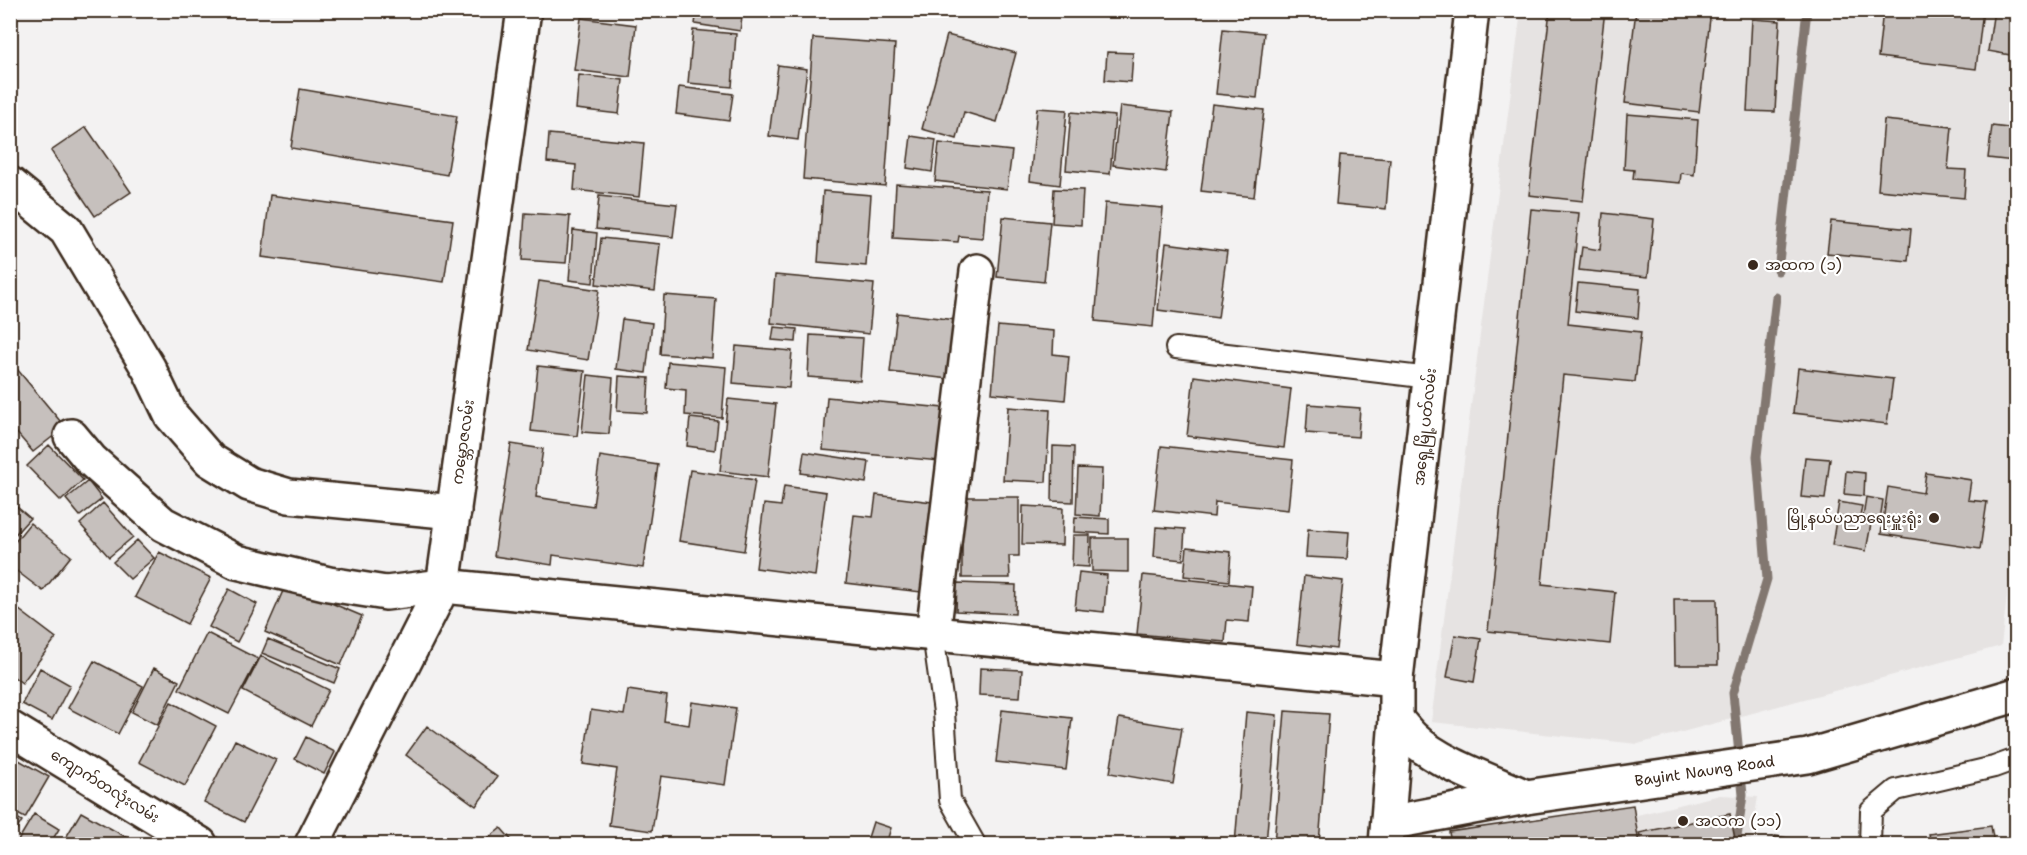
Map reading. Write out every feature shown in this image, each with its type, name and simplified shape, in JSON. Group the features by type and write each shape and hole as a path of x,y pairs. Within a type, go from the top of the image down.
{"street":[{"name":"ကမ္ဘောဇလမ်း","path":"312,844 443,586 524,10"},
{"name":"အရှေ့မြို့ပတ်လမ်း","path":"1387,834 1396,719 1396,679 1472,10"},
{"path":"10,184 66,230 149,369 171,415 210,460 249,484 289,495 454,512"},
{"path":"933,634 977,271"},
{"path":"71,436 91,460 163,524 237,562 329,584 386,593 443,586 1396,679"},
{"name":"Bayint Naung Road","path":"1387,834 1526,797 1808,756 2016,695"},
{"path":"1396,719 1415,740 1449,763 1526,797"},
{"name":"ကျောက်တလုံးလမ်း","path":"10,728 200,844"}],"lane":[{"path":"1176,348 1430,378"},
{"path":"933,634 944,712 950,800 975,844"},
{"path":"1870,844 1871,811 1896,790 1994,767 2016,759"}],"shaded area":[{"name":"အထက (၁)","path":"1521,11 2016,11 2016,520 2001,646 1638,744 1431,722"},
{"name":"အလက (၁၁)","path":"1720,795 1758,797 1750,844 1517,844"}],"building":[{"path":"697,10 743,10 740,31 695,24"},
{"path":"1550,10 1605,10 1583,201 1529,195"},
{"path":"1636,10 1711,10 1699,112 1625,103"},
{"path":"1883,10 1983,10 1976,69 1878,57"},
{"path":"1994,10 2016,10 2016,56 1988,51"},
{"path":"581,18 636,25 630,77 574,70"},
{"path":"1752,19 1780,21 1775,112 1747,111"},
{"path":"1223,29 1264,33 1257,98 1216,94"},
{"path":"693,30 736,34 732,87 688,83"},
{"path":"947,35 1016,53 997,122 964,112 957,139 922,129"},
{"path":"813,38 895,44 885,186 803,179"},
{"path":"1107,52 1133,53 1131,82 1105,80"},
{"path":"778,65 807,69 798,140 769,136"},
{"path":"579,75 623,80 619,114 576,109"},
{"path":"679,87 733,94 729,121 676,114"},
{"path":"300,89 457,116 447,175 291,148"},
{"path":"1212,104 1264,110 1254,197 1201,191"},
{"path":"1120,106 1173,112 1166,172 1113,165"},
{"path":"1037,108 1067,110 1060,185 1030,181"},
{"path":"1071,112 1115,116 1110,174 1066,170"},
{"path":"1627,114 1698,120 1694,175 1681,173 1680,183 1633,179 1634,170 1624,169"},
{"path":"1884,120 1952,127 1948,169 1966,170 1964,198 1878,190"},
{"path":"1992,126 2016,129 2014,161 1988,158"},
{"path":"86,127 131,192 95,216 51,151"},
{"path":"549,134 644,143 639,197 574,190 576,165 547,162"},
{"path":"911,136 936,140 932,172 907,168"},
{"path":"939,143 1012,151 1007,189 935,181"},
{"path":"1340,155 1390,159 1386,209 1336,204"},
{"path":"896,184 987,190 983,238 959,236 958,242 893,238"},
{"path":"1054,189 1083,190 1081,225 1052,223"},
{"path":"823,191 871,195 866,266 818,262"},
{"path":"270,195 453,220 444,282 262,257"},
{"path":"599,196 677,204 673,237 596,229"},
{"path":"1105,203 1163,208 1153,327 1095,321"},
{"path":"1531,209 1579,213 1568,324 1641,332 1635,382 1563,375 1542,584 1615,592 1610,644 1488,631"},
{"path":"525,213 570,216 566,263 522,260"},
{"path":"1603,213 1654,219 1648,277 1579,270 1582,247 1600,250"},
{"path":"1003,217 1050,222 1044,282 997,277"},
{"path":"1831,221 1911,229 1908,261 1827,253"},
{"path":"573,230 597,233 593,283 569,280"},
{"path":"601,238 660,244 655,291 596,284"},
{"path":"1166,243 1227,251 1218,318 1158,310"},
{"path":"775,275 874,284 869,334 771,323"},
{"path":"539,281 599,290 588,360 528,350"},
{"path":"1578,283 1640,289 1638,318 1575,311"},
{"path":"664,295 716,299 712,358 660,354"},
{"path":"897,313 956,320 949,379 890,372"},
{"path":"622,319 652,323 646,373 616,369"},
{"path":"998,326 1054,331 1053,354 1069,356 1065,400 992,393"},
{"path":"774,327 797,329 796,342 772,340"},
{"path":"810,335 863,338 860,381 808,377"},
{"path":"736,346 792,351 789,388 733,383"},
{"path":"668,362 726,367 722,418 685,415 686,390 666,388"},
{"path":"12,363 65,427 33,452 10,425"},
{"path":"538,366 585,371 577,436 531,431"},
{"path":"1798,368 1893,379 1887,424 1793,413"},
{"path":"588,375 613,378 609,434 582,432"},
{"path":"619,376 649,378 647,413 617,411"},
{"path":"1194,376 1291,389 1284,448 1187,436"},
{"path":"827,397 944,408 940,461 823,450"},
{"path":"728,399 776,404 768,477 720,471"},
{"path":"1308,404 1360,408 1358,437 1306,433"},
{"path":"1008,407 1050,410 1046,482 1003,480"},
{"path":"690,418 718,421 715,450 687,446"},
{"path":"511,444 543,449 536,497 593,506 600,456 658,465 643,568 553,555 552,565 494,556"},
{"path":"49,445 83,480 61,501 27,466"},
{"path":"1053,446 1074,447 1073,502 1052,501"},
{"path":"1161,446 1293,460 1288,510 1215,502 1214,517 1154,510"},
{"path":"804,452 869,462 866,483 801,473"},
{"path":"1805,457 1830,459 1825,499 1801,497"},
{"path":"1078,468 1102,469 1100,516 1076,514"},
{"path":"690,470 755,480 744,551 679,541"},
{"path":"1846,471 1865,473 1864,496 1844,494"},
{"name":"မြို့နယ်ပညာရေးမှူးရုံး","path":"1926,473 1971,480 1968,500 1987,502 1980,549 1881,534 1888,487 1923,493"},
{"path":"88,481 102,499 80,516 66,499"},
{"path":"784,486 826,492 815,576 756,568 764,504 781,506"},
{"path":"876,495 932,502 921,592 846,583 854,515 873,517"},
{"path":"962,497 1019,497 1019,556 1009,556 1010,578 962,578"},
{"path":"1866,497 1883,500 1880,520 1863,518"},
{"path":"10,501 30,518 10,540"},
{"path":"1839,502 1862,506 1859,522 1871,524 1866,551 1832,545"},
{"path":"103,503 133,537 109,557 80,524"},
{"path":"1023,506 1063,508 1062,545 1022,544"},
{"path":"1075,517 1109,519 1109,534 1074,532"},
{"path":"30,523 71,556 43,591 10,566 10,548"},
{"path":"1156,527 1185,529 1183,560 1154,557"},
{"path":"1308,529 1349,532 1347,559 1306,557"},
{"path":"1073,535 1090,535 1089,567 1072,566"},
{"path":"1092,538 1128,538 1128,572 1092,571"},
{"path":"137,540 154,558 130,579 113,562"},
{"path":"1187,547 1231,552 1229,581 1184,576"},
{"path":"159,552 211,578 187,624 135,597"},
{"path":"1079,572 1107,575 1104,612 1075,609"},
{"path":"1143,575 1252,586 1249,622 1227,620 1225,642 1137,634"},
{"path":"1304,576 1343,581 1336,649 1297,644"},
{"path":"957,583 1016,585 1015,614 956,611"},
{"path":"286,584 362,616 341,665 265,632"},
{"path":"229,589 257,604 237,642 209,627"},
{"path":"1674,599 1717,599 1718,665 1675,665"},
{"path":"10,603 56,638 22,683 10,674"},
{"path":"207,633 258,659 229,714 179,689"},
{"path":"1455,635 1481,639 1474,682 1447,677"},
{"path":"268,639 340,669 334,683 262,653"},
{"path":"261,656 329,690 311,726 243,691"},
{"path":"94,661 143,686 118,734 68,708"},
{"path":"40,668 70,685 52,720 22,704"},
{"path":"154,668 179,681 157,725 132,712"},
{"path":"980,668 1022,670 1020,697 979,695"},
{"path":"628,690 667,696 664,721 689,725 692,702 736,708 725,785 661,776 652,831 609,825 617,769 583,764 591,710 624,715"},
{"path":"171,702 216,726 185,786 139,762"},
{"path":"1002,710 1072,718 1066,770 996,762"},
{"path":"1285,711 1329,714 1319,844 1274,844"},
{"path":"1246,712 1277,715 1266,844 1235,844"},
{"path":"1119,718 1182,728 1173,784 1110,773"},
{"path":"427,726 497,777 476,806 406,755"},
{"path":"306,737 335,752 324,774 295,759"},
{"path":"235,740 276,760 244,822 204,802"},
{"path":"10,755 49,777 25,818 10,810"},
{"path":"1633,805 1639,844 1451,844 1449,832"},
{"path":"81,812 126,837 122,844 62,844"},
{"path":"10,814 22,821 10,840"},
{"path":"34,814 59,829 50,844 16,844"},
{"path":"1730,814 1736,844 1642,844 1639,833"},
{"path":"873,822 891,828 886,844 866,844"},
{"path":"1991,826 1994,844 1931,844 1929,834"},
{"path":"501,828 515,844 481,844"},
{"path":"1775,836 1827,844 1773,844"}],"waterway":[{"path":"1778,271 1807,10"},
{"path":"1736,844 1743,795 1733,693 1767,579 1757,456 1776,297"}],"place":[{"name":"အထက (၁)","path":"1753,265"},
{"name":"မြို့နယ်ပညာရေးမှူးရုံး","path":"1934,518"},
{"name":"အလက (၁၁)","path":"1683,821"}]}
